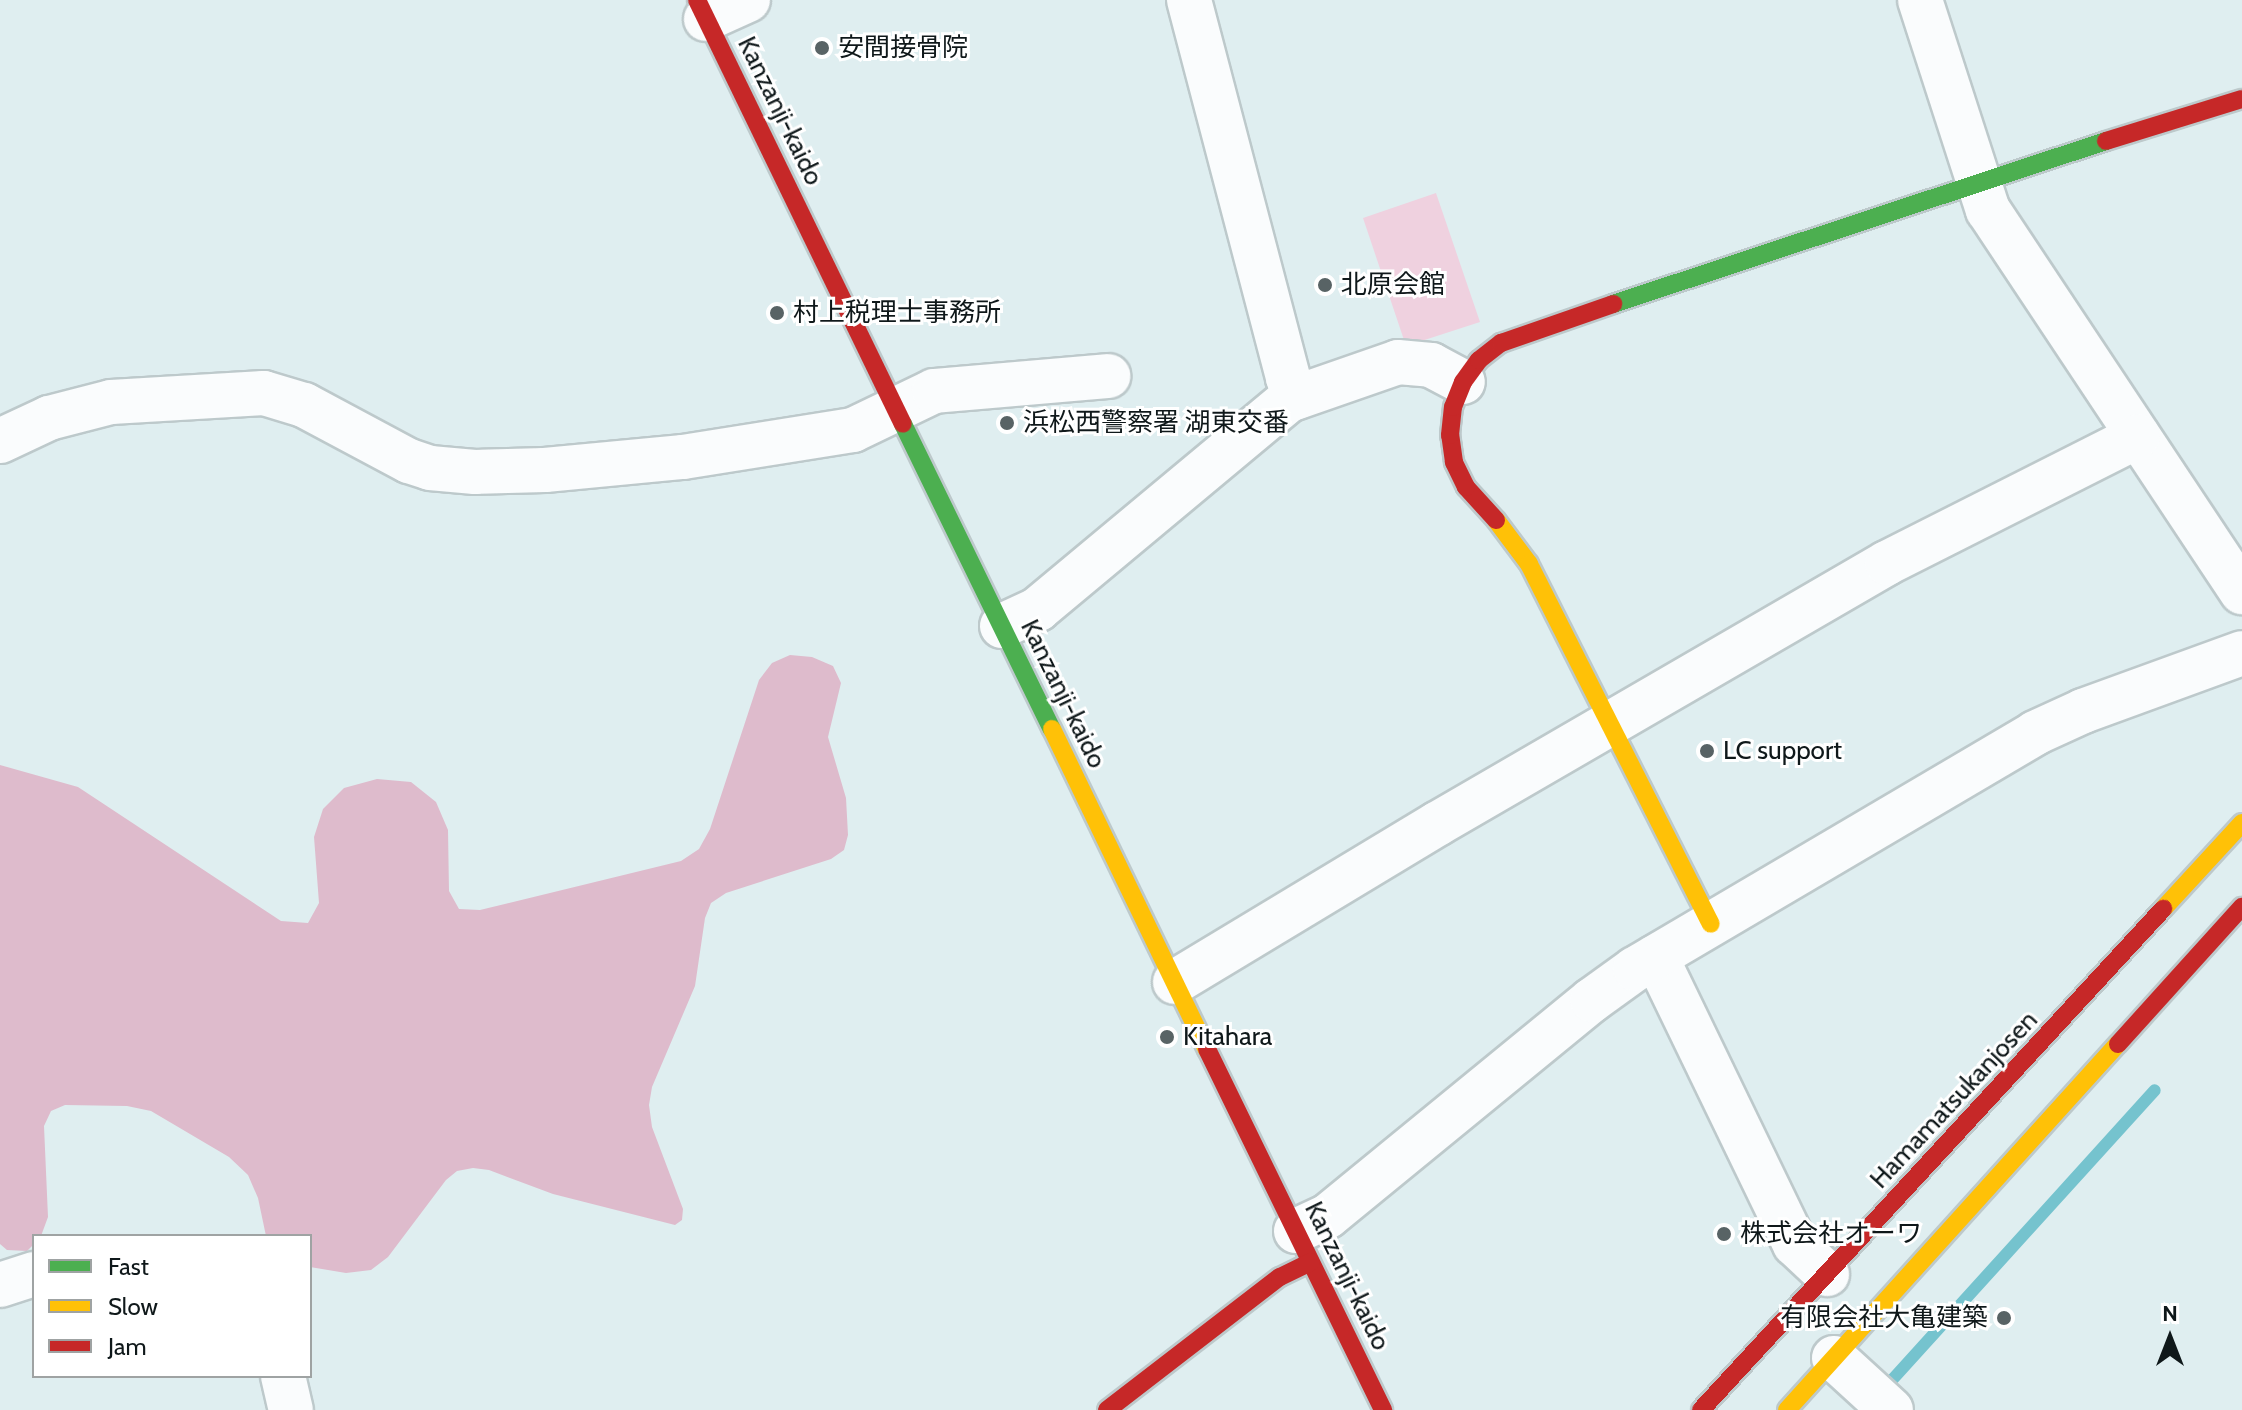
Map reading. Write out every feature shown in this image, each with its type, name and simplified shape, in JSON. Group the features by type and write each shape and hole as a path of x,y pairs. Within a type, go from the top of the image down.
{"main road":[{"name":"Kanzanji-kaido","path":"702,10 1383,1410"},
{"path":"1711,924 1521,550 1466,487 1454,462 1450,435 1453,407 1463,382 1479,360 1501,343 1526,333 1978,181 2242,99"},
{"name":"Hamamatsukanjosen","path":"1701,1410 1827,1274 1999,1101 2242,823"},
{"path":"1787,1410 2030,1129 2242,907"},
{"path":"1109,1409 1280,1277 1304,1247"}],"street":[{"path":"702,10 748,0"},
{"path":"1189,0 1288,378 1296,397"},
{"path":"1920,0 1988,210 2242,592"},
{"path":"1002,626 1038,609 1270,413 1296,397 1398,362 1431,365 1463,382"},
{"path":"0,441 49,418 111,402 264,393 304,405 409,461 430,468 519,471 614,465 752,447 853,430 934,391 1108,376"},
{"path":"1175,982 1887,563 2138,436"},
{"path":"1304,1247 1328,1216 1592,1000 1656,957 2035,733 2083,711 2242,653"},
{"path":"1656,957 1795,1244 1827,1274"},
{"path":"0,1285 32,1275"},
{"path":"1834,1358 1891,1410"},
{"path":"283,1378 291,1410"}],"shaded area":[{"path":"1436,193 1480,322 1406,346 1363,218"},
{"path":"790,655 812,657 833,666 841,683 828,737 846,798 848,835 844,850 831,859 726,893 711,903 705,918 695,986 652,1087 649,1105 652,1127 683,1209 682,1220 675,1225 553,1194 489,1170 473,1168 457,1171 446,1180 388,1257 371,1270 346,1273 312,1267 312,1234 266,1234 258,1198 248,1175 229,1157 151,1111 127,1106 65,1105 51,1111 44,1126 48,1217 42,1234 32,1234 32,1246 27,1251 7,1250 0,1244 0,765 78,787 281,921 308,923 319,903 314,837 323,809 344,788 377,779 411,782 436,802 448,830 449,891 459,909 480,910 681,861 699,849 710,829 759,680 772,663"}],"waterway":[{"path":"1892,1380 2155,1090"}],"traffic: fast":[{"path":"1613,304 2106,141"},
{"path":"903,424 1052,729"}],"traffic: slow":[{"path":"1496,520 1529,564 1711,924"},
{"path":"1052,729 1207,1049"},
{"path":"2163,909 2242,823"},
{"path":"1787,1410 2118,1044"}],"traffic: jam":[{"path":"697,0 903,424"},
{"path":"2106,141 2242,99"},
{"path":"1496,520 1466,487 1454,462 1450,435 1453,407 1463,382 1479,360 1501,343 1613,304"},
{"path":"2118,1044 2242,907"},
{"path":"1701,1410 2163,909"},
{"path":"1207,1049 1383,1410"},
{"path":"1107,1410 1280,1277 1311,1262"}],"place":[{"name":"安間接骨院","path":"822,48"},
{"name":"北原会館","path":"1325,285"},
{"name":"村上税理士事務所","path":"777,313"},
{"name":"浜松西警察署 湖東交番","path":"1007,423"},
{"name":"LC support","path":"1707,751"},
{"name":"Kitahara","path":"1167,1037"},
{"name":"株式会社オーワ","path":"1724,1234"},
{"name":"有限会社大亀建築","path":"2004,1318"}]}
